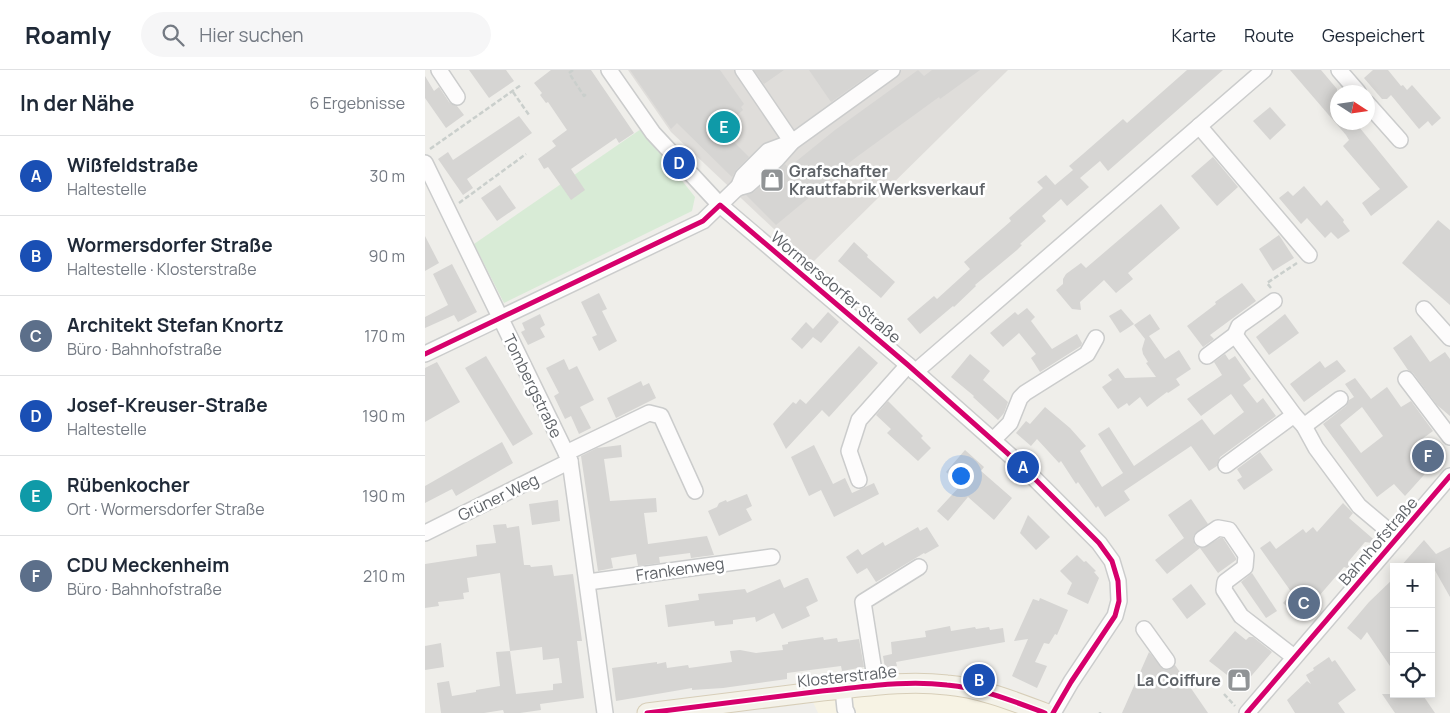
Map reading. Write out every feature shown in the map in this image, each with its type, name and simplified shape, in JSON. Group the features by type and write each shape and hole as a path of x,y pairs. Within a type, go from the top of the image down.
{"main road":[{"name":"Klosterstraße","path":"647,713 876,684 915,682 977,690 1008,698 1045,713"}],"street":[{"path":"439,70 457,96"},
{"name":"Wormersdorfer Straße","path":"609,70 653,133 721,205 912,368 1023,466 1099,543 1113,561 1118,581 1119,601 1115,616 1071,682 1053,713"},
{"path":"743,70 792,142"},
{"path":"425,354 703,221 738,188 748,185 776,160 792,142 892,70"},
{"path":"912,368 1264,70"},
{"path":"1339,70 1353,85"},
{"path":"1375,112 1400,140"},
{"path":"1199,126 1309,255"},
{"name":"Tombergstraße","path":"425,163 568,457 605,713"},
{"path":"1207,356 1235,336 1239,326 1274,302"},
{"path":"1424,309 1450,338"},
{"path":"1235,336 1299,420 1316,448 1359,506 1397,538"},
{"path":"993,440 1010,423 1020,398 1025,393 1087,354 1096,338"},
{"name":"Wormersdorfer Straße","path":"859,480 849,451 859,420 912,368"},
{"path":"1407,379 1450,437"},
{"path":"1226,465 1299,420 1340,399"},
{"name":"Tombergstraße","path":"568,457 649,413 661,416 695,491"},
{"name":"Grüner Weg","path":"425,533 568,457"},
{"name":"Bahnhofstraße","path":"1241,710 1294,657 1450,476"},
{"path":"1202,539 1218,528 1229,530 1246,555 1245,566 1225,582 1223,590 1241,616 1294,657"},
{"name":"Frankenweg","path":"587,582 772,557"},
{"path":"876,684 863,602 919,567"},
{"path":"1144,629 1167,661"},
{"path":"843,689 847,713"}],"path":[{"path":"573,70 569,73 584,96 586,94"},
{"path":"425,152 521,85"},
{"path":"512,91 529,115"},
{"path":"447,211 526,154"},
{"path":"1274,302 1273,290 1267,283 1309,255"},
{"path":"1224,694 1241,710"}],"shaded area":[{"path":"628,70 1008,70 811,264 671,132"},
{"path":"915,682 1045,713 818,713 809,693"}],"green space":[{"path":"641,129 695,197 692,211 504,303 474,244"}],"building":[{"path":"469,70 506,70 514,81 489,98"},
{"path":"551,70 591,70 634,133 619,143 616,138 571,169 585,190 571,200 548,167 544,169 538,159 556,146 552,141 567,130 548,102 546,103 540,95 542,93 534,83"},
{"path":"630,70 720,70 744,104 741,107 743,110 735,117 741,126 728,136 749,157 732,177 677,123 671,129"},
{"path":"754,70 784,70 764,84"},
{"path":"809,70 876,70 831,102"},
{"path":"918,70 924,76 932,70 980,70 940,99 939,97 858,156 809,194 811,196 776,225 746,195 754,192 785,164 788,168 835,130"},
{"path":"1187,70 1223,70 1108,171 1100,161 1080,178 1089,187 1067,206 1061,199 1042,216 1046,221 1020,244 1022,245 1017,250 975,285 954,307 920,334 907,319 934,296 937,299 970,269 964,262 1011,221 1009,218 1043,188 1037,182 1046,175 1055,185 1073,170 1069,166 1123,119 1127,123"},
{"path":"1290,70 1321,70 1334,85 1330,85 1330,116"},
{"path":"1373,70 1388,70 1401,86 1403,85 1407,90 1412,85 1441,118 1432,126 1428,121 1419,129 1391,95 1387,99 1382,99 1375,91 1375,85 1370,85 1364,78"},
{"path":"425,76 434,91 439,87 449,102 457,106 464,115 446,128 425,98"},
{"path":"1270,107 1286,125 1270,140 1253,121"},
{"path":"519,116 532,133 467,179 473,188 463,195 438,159 448,152 453,160"},
{"path":"1342,130 1362,130 1408,187 1371,216 1362,203 1380,189 1343,146 1349,140"},
{"path":"1213,157 1238,187 1217,206 1191,176"},
{"path":"500,185 516,208 497,221 481,198"},
{"path":"1304,186 1321,206 1327,200 1344,220 1343,222 1350,231 1338,239 1331,232 1325,238 1307,218 1301,224 1279,198 1288,191 1293,196"},
{"path":"1161,204 1180,228 1128,273 1133,279 1116,293 1104,280 1080,302 1081,310 1072,309 1056,290 1063,284 1066,274 1081,263 1086,268"},
{"path":"1438,220 1450,230 1450,305 1402,263"},
{"path":"1279,235 1294,258 1273,271 1259,249"},
{"path":"425,236 439,263 425,271"},
{"path":"854,242 868,255 867,257 895,282 881,298 838,261"},
{"path":"452,264 477,312 458,322 454,315 425,328 425,317 448,305 433,274"},
{"path":"1242,283 1256,301 1210,335 1214,339 1203,347 1187,326 1216,304 1215,302"},
{"path":"599,293 607,309 602,311 617,341 599,351 592,337 597,335 581,302"},
{"path":"1027,308 1035,317 1031,321 1052,349 1077,334 1082,343 1081,346 1040,372 1031,358 1036,354 1019,333 1003,347 990,333 1015,312 1018,315"},
{"path":"1121,309 1134,324 1120,333 1109,316"},
{"path":"828,312 839,322 821,343 813,337 802,349 791,339 806,322 813,329"},
{"path":"540,314 545,325 540,328 545,337 528,345 521,332 525,330 522,323"},
{"path":"1150,314 1160,329 1149,336 1165,359 1179,350 1191,369 1176,379 1180,385 1147,407 1140,397 1129,406 1127,403 1118,409 1102,387 1112,380 1108,375 1118,368 1125,378 1156,377 1146,363 1148,362 1143,354 1142,349 1145,339 1134,325"},
{"path":"1285,314 1299,333 1269,355 1256,337"},
{"path":"1411,335 1430,362 1445,352 1450,359 1450,416 1437,405 1413,373 1408,370 1393,348"},
{"path":"859,346 878,363 829,417 822,410 786,449 773,424 793,402 796,404 800,399 806,404"},
{"path":"970,354 990,371 983,380 1008,402 1004,413 998,420 974,396 951,377"},
{"path":"1225,354 1229,360 1235,356 1251,379 1243,385 1257,403 1263,398 1276,416 1220,457 1217,466 1209,471 1191,446 1124,491 1130,500 1105,517 1098,506 1096,508 1078,482 1076,484 1061,461 1059,463 1037,439 1031,446 1016,433 1026,421 1030,424 1045,407 1070,428 1086,446 1080,451 1102,487 1123,473 1098,434 1109,427 1134,466 1202,419 1214,435 1244,412 1231,394 1201,416 1187,399 1222,375 1214,362"},
{"path":"486,356 533,434 513,446 465,368"},
{"path":"564,359 569,370 577,366 594,400 580,407 591,428 579,434 571,416 565,419 554,396 559,393 546,368"},
{"path":"1337,360 1346,371 1304,402 1290,384 1320,361 1325,368"},
{"path":"437,362 460,402 425,422 425,368"},
{"path":"1355,378 1371,399 1387,387 1401,407 1411,401 1433,431 1422,439 1441,456 1405,496 1394,484 1377,497 1323,424 1346,406 1349,400 1354,397 1345,384","holes":["1362,407 1383,436 1361,453 1340,425"]},
{"path":"641,381 643,386 649,383 656,398 616,418 607,398"},
{"path":"888,401 923,436 921,438 931,448 918,461 887,433 891,429 876,415"},
{"path":"502,442 513,463 456,496 452,489 425,503 425,486"},
{"path":"621,445 622,457 604,459 610,501 656,498 657,512 644,513 648,544 707,536 714,555 691,558 690,553 659,557 660,563 638,566 636,554 611,558 613,568 598,571 581,456 597,448"},
{"path":"814,445 833,484 845,478 852,493 874,483 879,494 834,517 821,490 809,496 791,457"},
{"path":"965,450 984,467 981,471 1012,498 994,520 968,497 948,521 937,511 961,485 946,472"},
{"path":"1260,452 1273,470 1244,490 1237,480 1242,477 1237,469"},
{"path":"747,494 752,506 746,509 752,520 719,536 708,511 717,507 719,503"},
{"path":"1191,499 1208,524 1194,535 1195,545 1203,548 1223,538 1236,558 1236,560 1218,573 1200,548 1167,574 1155,560 1184,538 1168,515"},
{"path":"558,500 560,521 532,525 529,504"},
{"path":"1343,503 1353,513 1349,518 1379,544 1365,542 1348,562 1350,569 1344,567 1300,618 1283,603 1292,593 1260,548 1270,541 1276,549 1303,529 1306,533 1313,527 1317,532"},
{"path":"1028,515 1050,537 1036,550 1020,533"},
{"path":"506,524 507,528 519,526 524,565 530,565 531,567 552,565 554,576 573,574 582,641 577,641 584,698 540,704 541,710 520,713 504,713 503,710 484,713 441,713 437,683 449,681 452,696 500,686 496,652 510,651 500,573 467,578 469,592 463,593 464,599 438,602 439,606 425,608 425,564 477,556 476,545 496,543 493,525","holes":["542,647 543,660 559,658 562,683 553,684 553,690 516,694 510,651"]},
{"path":"918,527 920,531 927,527 939,546 876,582 867,568 857,574 846,557 858,549 862,555 883,542 885,546"},
{"path":"1424,540 1436,554 1450,547 1450,597 1435,571 1435,563 1404,563"},
{"path":"1077,555 1096,571 1094,572 1099,578 1088,604 1067,594 1072,583 1060,571"},
{"path":"1252,573 1277,611 1266,618 1241,582"},
{"path":"808,578 818,601 806,607 810,616 782,629 774,613 756,622 755,617 733,620 733,624 715,626 714,621 668,627 665,605 699,600 698,594 745,589 747,593 780,579 784,588"},
{"path":"1390,582 1390,666 1367,632 1361,640 1347,628 1369,602"},
{"path":"1191,584 1206,604 1187,619 1172,599"},
{"path":"1040,598 1068,610 1057,635 1055,634 1049,644 1044,643 1035,662 1047,666 1037,688 1012,676 1028,639 1014,641 1033,599 1039,601"},
{"path":"950,626 951,631 975,627 976,629 989,627 990,630 1003,628 1005,642 896,662 897,666 885,668 883,656 892,654 891,642 926,637 925,631"},
{"path":"1235,631 1246,640 1249,637 1253,637 1272,652 1240,689 1235,690 1227,683 1231,678 1209,661"},
{"path":"823,637 824,640 837,638 838,642 859,639 864,667 842,671 841,666 787,673 787,679 723,688 692,690 692,688 616,701 612,668 666,662 667,668 688,665 689,668 732,662 730,651 740,650 756,653 783,650 782,645 788,644 788,642"},
{"path":"441,643 444,667 425,670 425,646"},
{"path":"1149,652 1163,669 1168,670 1175,665 1208,713 1122,713"},
{"path":"1329,657 1332,662 1335,660 1356,690 1338,703 1345,713 1295,713 1287,700 1307,681 1311,684 1306,675"},
{"path":"1382,694 1390,694 1390,698 1425,698 1435,713 1395,713"}],"cycle path":[{"path":"425,354 703,221 720,205 908,365 1023,467 1099,543 1112,561 1118,581 1119,601 1115,616 1071,682 1053,713"},
{"path":"1247,713 1450,476"},
{"path":"647,713 822,691 915,683 972,689 1045,713"}],"place":[{"name":"Rübenkocher","path":"724,127"},
{"name":"Josef-Kreuser-Straße","path":"679,163"},
{"name":"Grafschafter Krautfabrik Werksverkauf","path":"772,180"},
{"name":"CDU Meckenheim","path":"1428,456"},
{"name":"Wißfeldstraße","path":"1023,467"},
{"name":"Architekt Stefan Knortz","path":"1304,603"},
{"name":"Wormersdorfer Straße","path":"979,680"},
{"name":"La Coiffure","path":"1239,680"}]}
